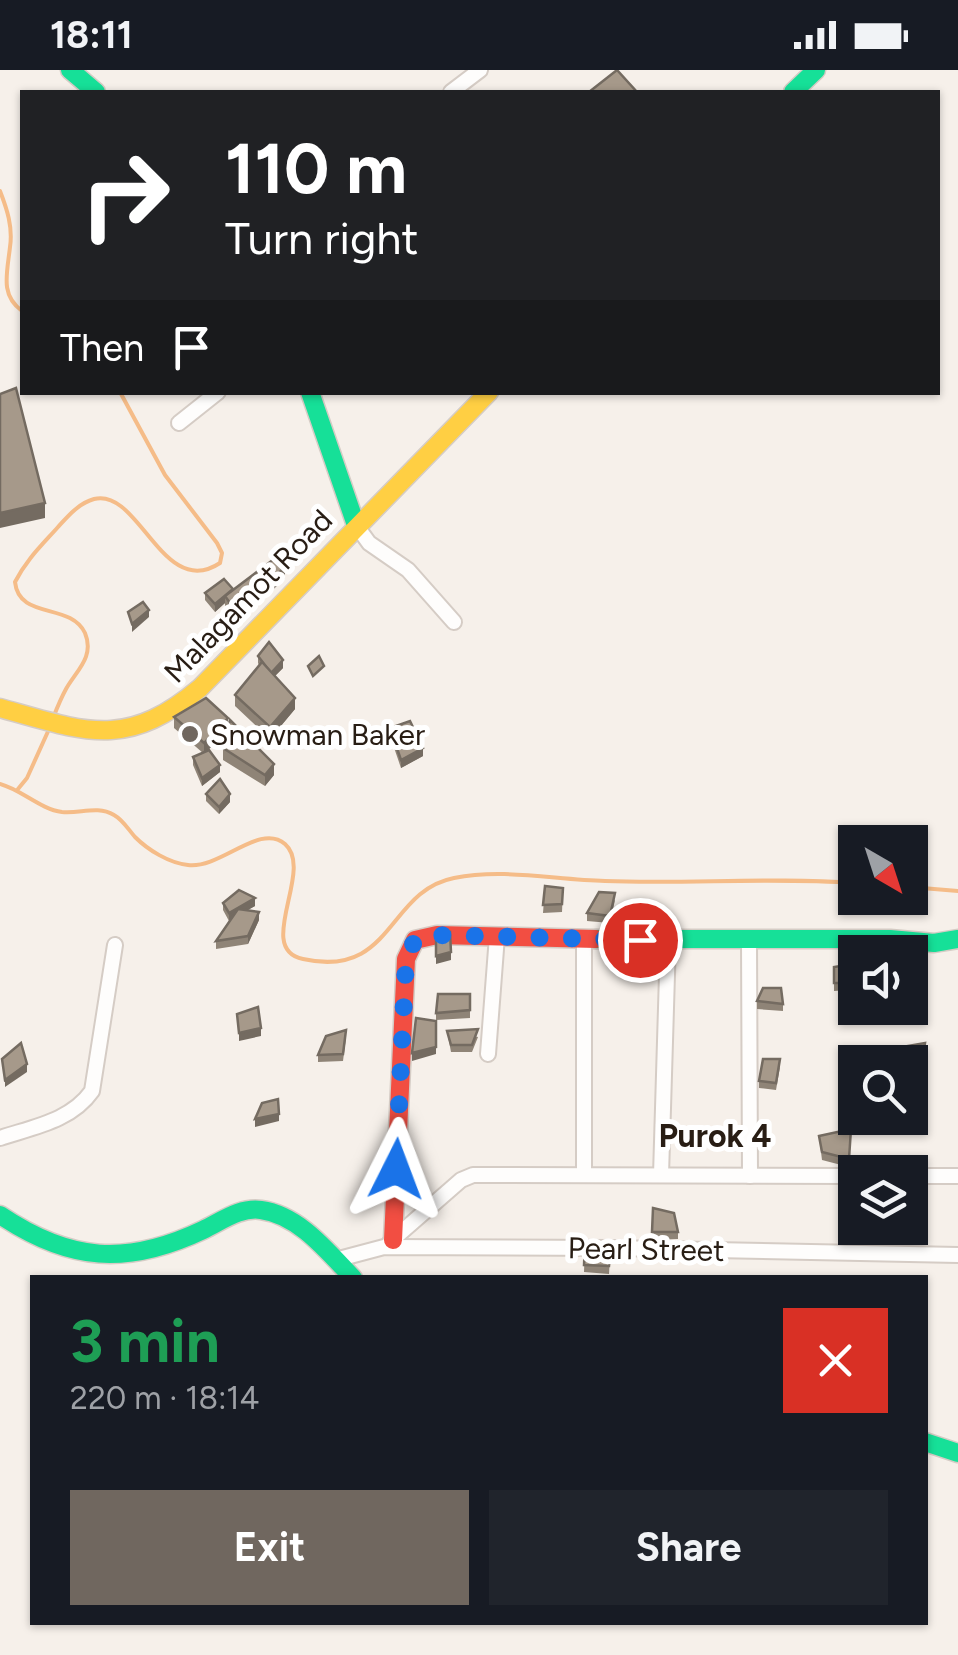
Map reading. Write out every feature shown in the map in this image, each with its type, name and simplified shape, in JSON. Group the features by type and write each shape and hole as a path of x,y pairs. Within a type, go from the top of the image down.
{"street":[{"path":"70,70 94,90"},
{"path":"454,90 480,70"},
{"path":"795,90 816,70"},
{"path":"178,424 214,395"},
{"path":"311,395 356,525 369,543 408,570 454,622"},
{"name":"Malagamot Road","path":"0,708 92,733 146,725 174,710 487,395"},
{"path":"389,1244 407,953 415,940 428,936 497,936 890,939 934,943 958,938"},
{"path":"488,1054 497,936"},
{"path":"584,938 584,1175"},
{"path":"661,1176 668,940"},
{"path":"749,940 750,1176"},
{"path":"0,1138 65,1116 83,1104 92,1091 114,944"},
{"path":"389,1244 448,1191 474,1175 838,1176"},
{"path":"928,1176 958,1176"},
{"path":"0,1215 68,1250 126,1257 201,1231 230,1216 263,1210 299,1229 350,1275"},
{"name":"Pearl Street","path":"335,1260 389,1244 958,1255"},
{"path":"928,1443 958,1453"}],"building":[{"path":"617,70 635,90 592,90"},
{"path":"16,388 45,503 0,513 0,394"},
{"path":"278,556 285,567 237,613 225,596"},
{"path":"224,579 233,589 215,604 205,593"},
{"path":"143,602 149,610 132,624 128,612"},
{"path":"269,642 283,660 271,673 258,656"},
{"path":"319,656 324,666 313,676 308,666"},
{"path":"262,662 295,698 270,727 235,695"},
{"path":"206,698 228,718 204,743 174,717"},
{"path":"230,720 274,764 265,775 223,748"},
{"path":"410,721 423,748 401,760 390,728"},
{"path":"209,750 220,765 202,778 193,757"},
{"path":"220,779 230,794 219,807 206,794"},
{"path":"545,886 563,888 562,904 543,905"},
{"path":"239,890 255,898 229,913 223,903"},
{"path":"599,892 615,893 610,916 587,913"},
{"path":"238,909 259,912 248,936 216,941"},
{"path":"450,932 451,952 436,956 436,935"},
{"path":"838,966 838,983 834,983 834,967"},
{"path":"763,988 781,988 783,1004 757,1001"},
{"path":"438,994 470,994 470,1010 436,1013"},
{"path":"258,1007 261,1028 239,1033 237,1014"},
{"path":"416,1018 436,1021 436,1047 412,1053"},
{"path":"478,1029 472,1045 451,1045 447,1031"},
{"path":"346,1030 343,1054 318,1055 326,1036"},
{"path":"21,1043 27,1064 5,1080 2,1059"},
{"path":"763,1059 780,1059 776,1083 759,1081"},
{"path":"278,1099 279,1114 255,1119 262,1103"},
{"path":"838,1132 838,1135 851,1135 849,1155 822,1152 819,1136"},
{"path":"653,1208 674,1213 678,1232 652,1232"},
{"path":"585,1242 611,1244 609,1266 584,1265"}],"waterway":[{"path":"0,191 11,232 8,291 20,309"},
{"path":"53,718 83,663 88,649 85,633 68,617 26,602 15,582 74,510 94,499 110,500 125,509 167,556 183,567 200,571 220,563 222,553 217,543 165,475 122,395"},
{"path":"18,789 50,727"},
{"path":"0,784 54,810 108,812 146,847 181,864 201,864 264,839 285,844 294,872 284,940 289,952 303,959 333,962 355,957 373,946 415,899 432,886 473,875 636,882 838,882"},
{"path":"928,888 958,891"}],"traffic: fast":[{"path":"70,70 94,90"},
{"path":"795,90 816,70"},
{"path":"311,395 356,525"},
{"path":"596,939 890,939 934,943 958,939"},
{"path":"0,1215 51,1242 99,1254 175,1242 238,1213 261,1210 300,1227 350,1275"},
{"path":"928,1443 958,1453"}],"traffic: slow":[{"path":"0,708 57,724 104,730 150,721 174,708 200,688 486,395"}],"traffic: jam":[{"path":"393,1240 406,959 415,940 437,935 596,939"}],"place":[{"name":"Snowman Baker","path":"190,734"}],"district":[{"name":"Purok 4","path":"715,1136"}],"route":[{"path":"396,1169 406,959 415,940 437,935 640,940"}]}
